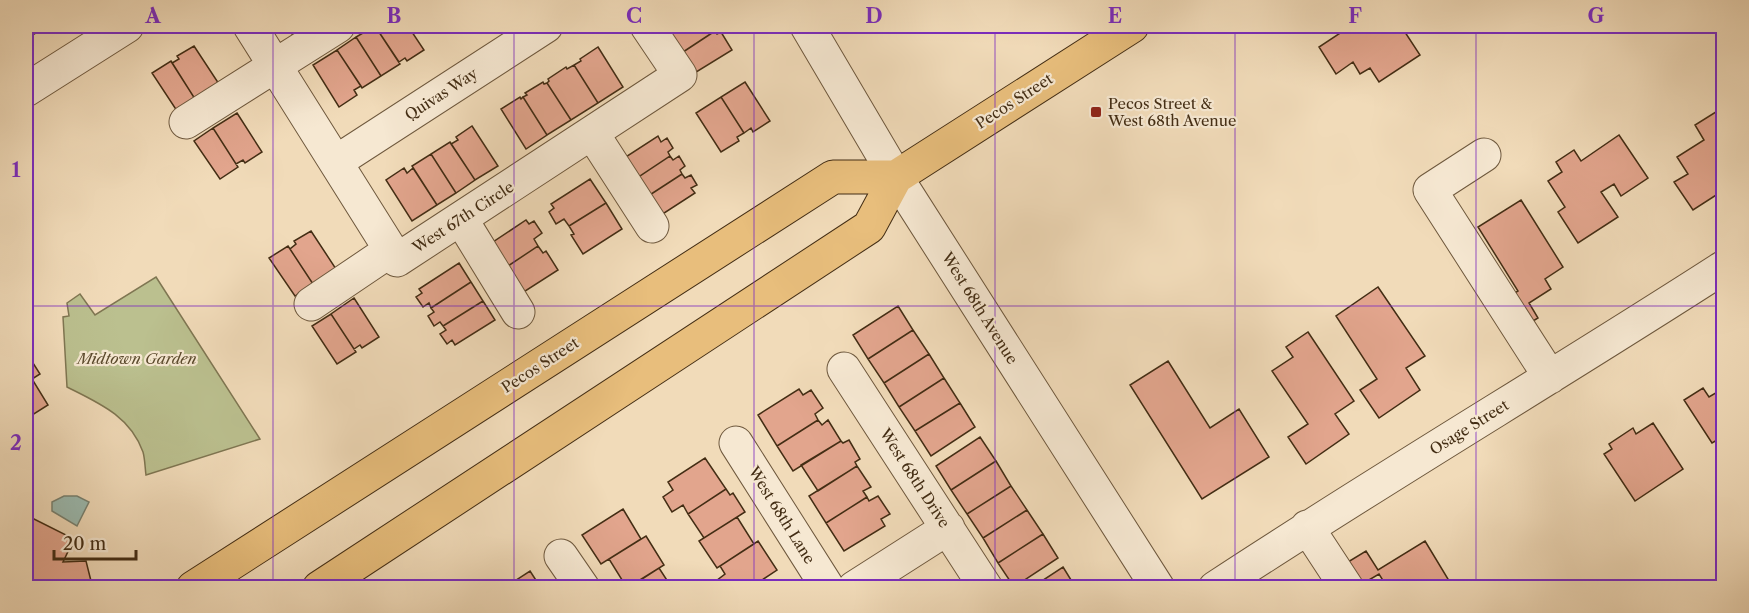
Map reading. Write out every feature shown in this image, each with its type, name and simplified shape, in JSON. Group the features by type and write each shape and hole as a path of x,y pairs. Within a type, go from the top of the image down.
{"main road":[{"name":"Pecos Street","path":"319,588 869,227 896,177 1132,26"},
{"name":"Pecos Street","path":"193,588 833,177 896,177"}],"street":[{"path":"26,90 127,26"},
{"name":"West 67th Circle","path":"250,26 397,260 680,75 647,26"},
{"path":"186,122 338,26"},
{"name":"Quivas Way","path":"336,162 546,26"},
{"name":"West 68th Avenue","path":"807,26 896,177 1158,588"},
{"path":"592,133 652,226"},
{"path":"1484,155 1430,190 1550,377"},
{"path":"460,219 518,312"},
{"path":"311,304 391,250"},
{"name":"Osage Street","path":"1215,588 1308,526 1550,377 1719,279"},
{"name":"West 68th Drive","path":"844,369 986,588"},
{"name":"West 68th Lane","path":"736,443 828,588"},
{"path":"1308,526 1347,588"},
{"path":"854,588 948,528"},
{"path":"561,556 583,588"}],"green space":[{"name":"Midtown Garden","path":"156,277 260,439 146,475 143,452 122,420 102,405 67,387 63,317 69,316 67,303 80,294 95,315"}],"water":[{"path":"64,496 77,496 89,502 77,526 52,511 52,502"}],"building":[{"path":"26,26 42,26 44,28 26,39"},
{"path":"287,26 312,26 294,37"},
{"path":"375,26 400,64 381,76 356,37"},
{"path":"375,26 408,26 424,50 407,61 405,58 399,62"},
{"path":"664,26 717,26 713,28 715,31 680,54"},
{"path":"1346,26 1401,26 1420,55 1379,82 1370,68 1360,74 1353,62 1336,74 1319,47 1348,28"},
{"path":"715,31 717,34 721,32 732,50 693,74 680,54"},
{"path":"356,37 381,76 362,88 337,50"},
{"path":"194,46 219,84 195,99 172,63 179,59 177,56"},
{"path":"598,47 623,87 598,103 574,65"},
{"path":"337,50 361,86 354,90 357,95 339,107 313,65"},
{"path":"171,61 195,99 177,111 152,73"},
{"path":"574,65 598,103 571,120 547,83 548,79 566,67 567,69"},
{"path":"543,82 547,83 571,120 547,135 523,97 527,95 525,93"},
{"path":"745,82 770,121 753,132 751,128 744,133 721,97"},
{"path":"520,97 521,99 523,97 547,135 526,149 501,109"},
{"path":"721,97 744,133 737,137 739,141 721,152 696,113"},
{"path":"1719,110 1724,116 1724,190 1693,210 1674,182 1688,174 1677,157 1704,140 1695,125"},
{"path":"237,113 262,152 245,163 243,160 236,164 213,128"},
{"path":"472,126 498,166 475,180 451,144 458,140 456,137"},
{"path":"213,128 238,167 220,179 194,141"},
{"path":"1619,135 1648,178 1621,196 1614,184 1601,192 1618,217 1578,243 1558,212 1565,207 1548,181 1562,172 1556,162 1574,150 1581,161"},
{"path":"658,136 661,142 667,138 673,148 668,152 670,156 631,182 618,162"},
{"path":"450,142 475,180 456,193 431,154"},
{"path":"431,154 456,193 437,205 412,166"},
{"path":"670,156 673,160 679,156 685,166 680,170 682,174 642,200 631,182"},
{"path":"404,168 407,173 413,168 437,205 412,221 386,180"},
{"path":"682,174 685,178 691,175 697,185 691,188 695,193 655,219 642,200"},
{"path":"590,179 606,203 569,226 564,219 556,224 549,212 554,208 551,204"},
{"path":"1521,200 1563,267 1545,279 1551,289 1529,303 1538,318 1525,326 1507,298 1518,291 1478,227"},
{"path":"606,203 622,229 583,254 571,235 574,234 569,226"},
{"path":"526,220 529,224 534,221 542,233 534,239 538,246 502,270 487,246"},
{"path":"311,231 336,269 313,284 290,249 296,244 294,241"},
{"path":"288,246 313,284 295,296 269,258"},
{"path":"538,246 543,253 546,251 558,270 519,295 502,270"},
{"path":"459,263 471,282 431,308 429,303 423,307 416,297 422,293 419,289"},
{"path":"471,282 483,301 443,326 440,322 434,326 428,316 434,312 431,308"},
{"path":"1378,287 1425,356 1406,368 1420,390 1379,418 1360,390 1377,379 1336,316"},
{"path":"354,298 379,337 362,348 360,345 354,349 331,314"},
{"path":"483,301 495,320 455,345 452,340 447,344 440,334 446,330 443,326"},
{"path":"898,306 913,330 868,359 853,335"},
{"path":"331,314 356,352 337,364 312,326"},
{"path":"913,330 929,354 884,383 868,359"},
{"path":"1308,332 1354,401 1335,414 1349,434 1306,464 1288,437 1308,424 1272,371 1293,357 1286,347"},
{"path":"26,352 40,374 32,379 48,405 26,419"},
{"path":"929,354 944,378 899,407 884,383"},
{"path":"1168,361 1210,428 1239,409 1269,457 1202,499 1130,385"},
{"path":"944,378 960,403 915,431 899,407"},
{"path":"1703,388 1709,397 1724,388 1724,436 1712,443 1684,400"},
{"path":"799,389 803,395 811,390 823,408 815,414 818,420 777,446 758,415"},
{"path":"960,403 975,427 931,456 915,431"},
{"path":"818,420 822,425 828,420 841,441 793,471 777,446"},
{"path":"1653,423 1683,469 1635,501 1604,454 1612,449 1609,444 1633,428 1636,434"},
{"path":"980,437 996,461 951,490 936,466"},
{"path":"849,440 860,459 855,462 857,466 818,491 801,465 841,441 843,443"},
{"path":"705,458 726,489 688,514 683,505 672,512 663,497 673,490 668,482"},
{"path":"996,461 1011,486 967,514 951,490"},
{"path":"857,466 871,487 863,491 867,497 826,523 809,496"},
{"path":"1011,486 1027,510 983,538 967,514"},
{"path":"726,489 730,495 733,493 745,512 704,538 688,514"},
{"path":"878,496 890,514 881,519 885,526 844,551 826,523 867,497 869,501"},
{"path":"623,509 641,539 601,564 582,535"},
{"path":"1027,510 1043,534 998,563 983,538"},
{"path":"26,515 74,539 63,562 86,561 92,585 87,588 26,588"},
{"path":"737,517 754,544 717,568 699,541"},
{"path":"1043,534 1058,558 1014,587 998,563"},
{"path":"646,536 664,565 627,588 609,559"},
{"path":"758,541 777,570 750,588 720,588 716,581 725,574 720,566"},
{"path":"1425,541 1451,584 1445,588 1375,588 1384,582 1379,574 1357,587 1343,565 1366,551 1378,570"},
{"path":"1063,567 1076,588 1031,588"},
{"path":"659,568 672,588 628,588"},
{"path":"530,571 541,588 504,588"}],"place":[{"name":"Pecos Street & West 68th Avenue","path":"1096,112"}]}
